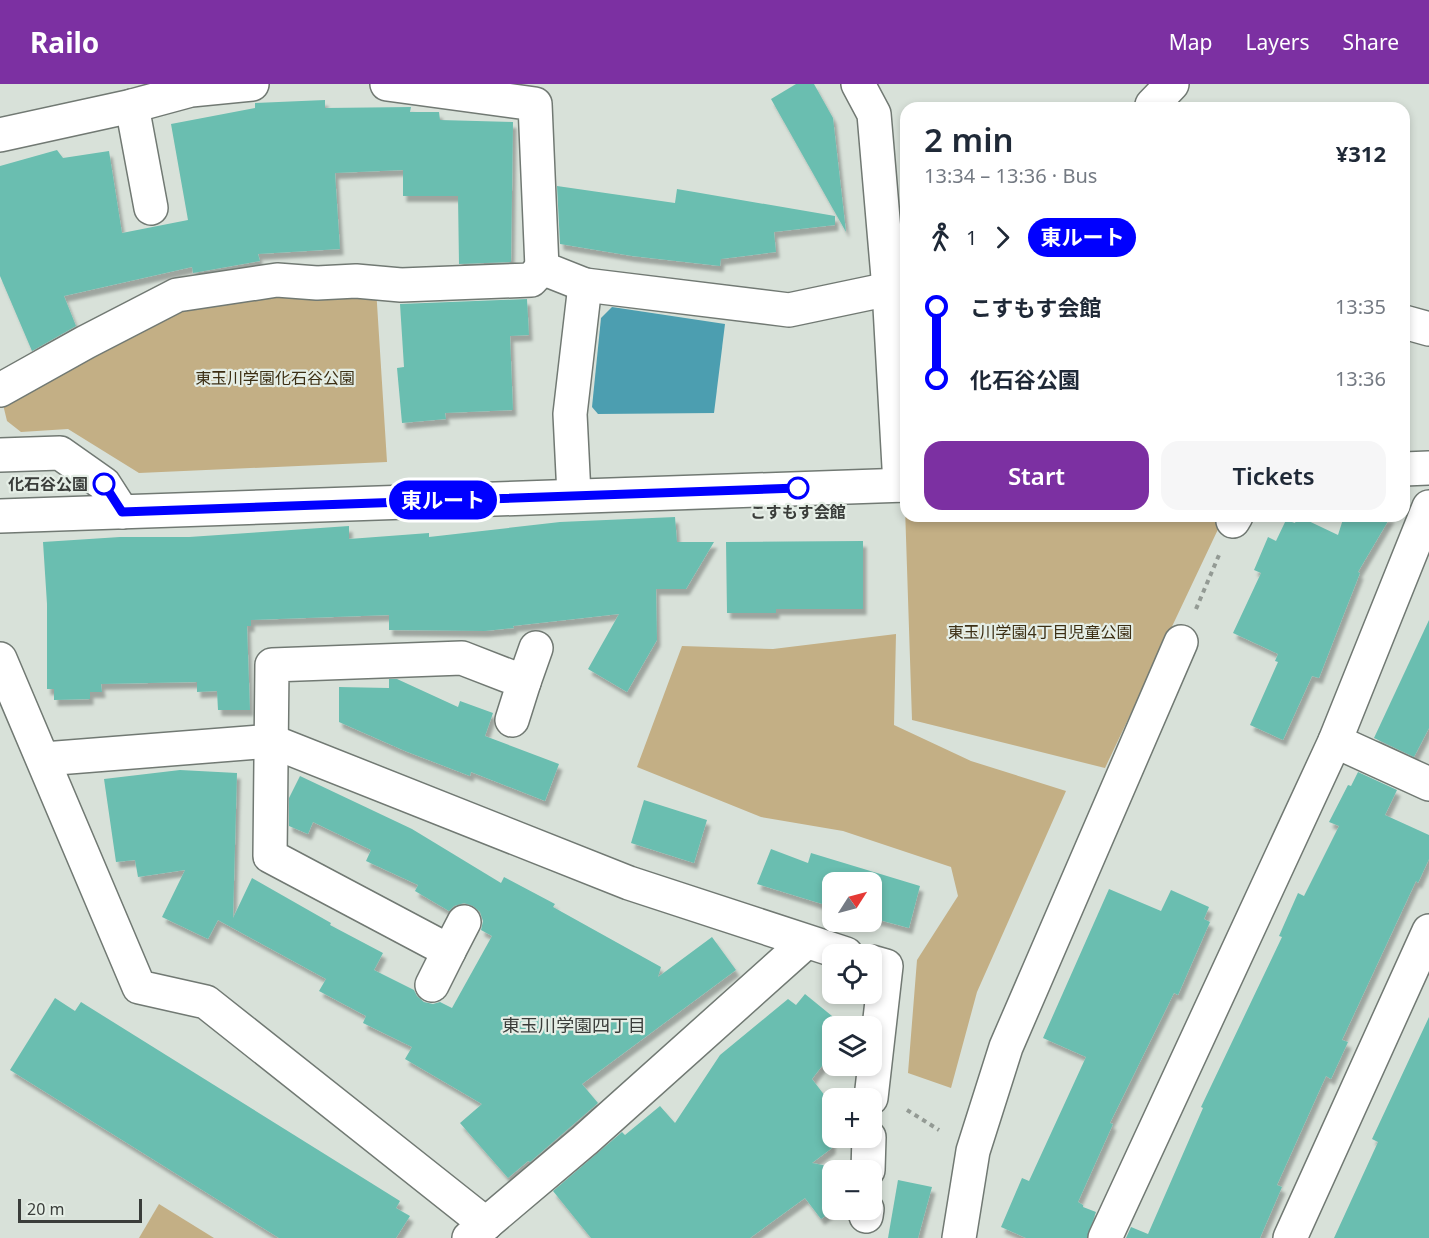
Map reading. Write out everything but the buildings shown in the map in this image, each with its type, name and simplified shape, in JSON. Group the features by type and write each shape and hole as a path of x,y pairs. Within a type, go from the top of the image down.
{"street":[{"path":"0,135 132,106 191,87 252,84"},
{"path":"0,390 177,295 278,280 317,283 356,281 401,285 531,280 542,268 535,104 387,84"},
{"path":"858,84 874,114 898,287 900,366"},
{"path":"132,106 151,208"},
{"path":"542,268 585,285 789,310 898,287"},
{"path":"574,495 570,414 585,285"},
{"path":"1410,324 1429,329"},
{"path":"0,455 60,453 104,484 122,512"},
{"path":"1410,469 1429,468"},
{"path":"0,516 900,485"},
{"path":"1105,1238 1335,741 1429,507"},
{"path":"958,1238 973,1151 1006,1047 1181,642"},
{"path":"512,720 536,648"},
{"path":"448,951 270,856 272,665 462,658 524,682"},
{"path":"0,659 139,987 206,1002 477,1231 585,1140 806,942"},
{"path":"44,759 271,741 629,884 822,947"},
{"path":"1335,741 1429,784"},
{"path":"432,985 464,921"},
{"path":"1290,1238 1429,931"},
{"path":"882,965 886,966 882,1000"},
{"path":"872,1088 882,1004"}],"path":[{"path":"1181,642 1234,522"},
{"path":"882,1099 940,1131"}],"green space":[{"name":"東玉川学園化石谷公園","path":"376,288 387,462 139,473 68,429 21,432 7,421 0,392 183,299"},
{"name":"東玉川学園4丁目児童公園","path":"905,522 1221,523 1105,768 912,720"},
{"path":"896,634 894,725 971,761 1066,791 977,992 951,1088 908,1073 917,960 958,896 951,867 843,831 761,817 637,767 682,646 773,649"},
{"path":"159,1204 214,1238 139,1238"}],"water":[{"path":"612,307 725,324 714,413 598,414 592,407 601,318"}],"bus line":[{"name":"東ルート","path":"104,484 122,512 798,488"}],"place":[{"name":"化石谷公園","path":"104,484"},
{"name":"こすもす会館","path":"798,488"}],"district":[{"name":"東玉川学園四丁目","path":"574,1026"}]}
